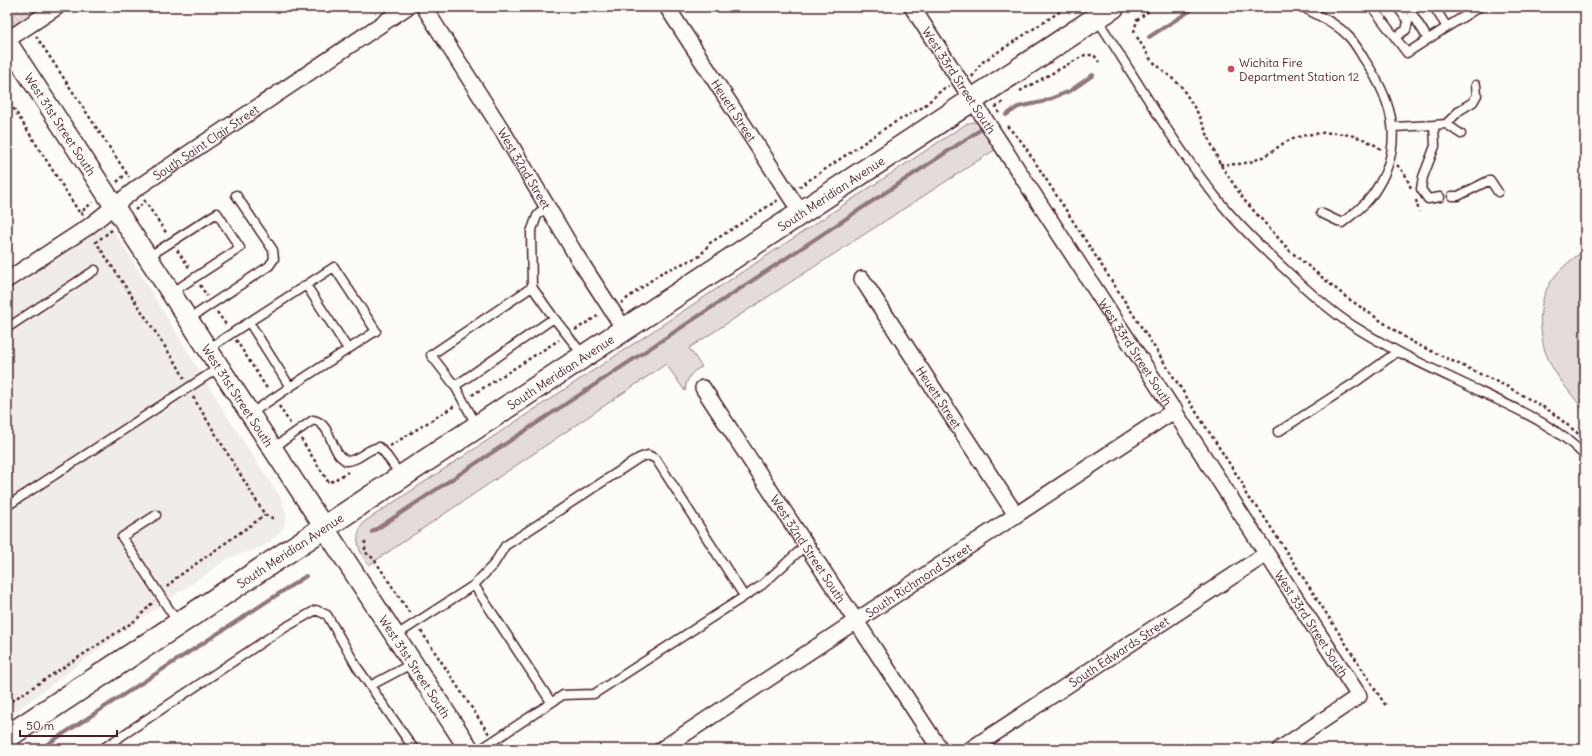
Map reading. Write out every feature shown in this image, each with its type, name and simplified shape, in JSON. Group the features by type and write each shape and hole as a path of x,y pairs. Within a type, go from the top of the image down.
{"main road":[{"name":"South Meridian Avenue","path":"7,737 973,99 1100,11"}],"street":[{"path":"7,41 57,7"},
{"name":"South Saint Clair Street","path":"7,280 88,227 119,213 136,188 407,7"},
{"name":"West 32nd Street","path":"424,7 505,135 624,330"},
{"name":"Heuett Street","path":"667,7 801,213"},
{"name":"West 33rd Street South","path":"912,7 1175,410 1266,554 1359,696 1280,749"},
{"name":"West 31st Street South","path":"7,41 469,749"},
{"name":"Heuett Street","path":"862,279 1016,515"},
{"name":"West 32nd Street South","path":"703,388 940,749"},
{"name":"South Richmond Street","path":"662,749 1175,410"},
{"name":"South Edwards Street","path":"971,749 1266,554"}],"lane":[{"path":"1303,7 1331,22 1347,35 1376,76 1386,97 1394,127 1390,157 1383,178 1373,195 1342,223 1321,213"},
{"path":"1372,7 1407,53 1479,7"},
{"path":"1395,37 1406,30 1408,22 1398,7"},
{"path":"1408,7 1428,39"},
{"path":"1434,7 1447,27"},
{"path":"1100,11 1190,164 1220,202 1254,240 1322,302 1354,326 1397,352 1522,411 1562,436 1585,456"},
{"path":"1446,124 1460,110 1473,102 1477,95 1476,85"},
{"path":"1394,127 1446,124 1461,134"},
{"path":"1434,125 1435,146 1423,177 1421,189 1428,199 1440,198"},
{"path":"1452,196 1458,196 1490,180 1498,192"},
{"path":"189,319 269,266 274,259 273,250 236,195"},
{"path":"547,205 537,216 531,232 532,287 584,356"},
{"path":"148,257 217,213 240,248 171,293"},
{"path":"208,349 334,267 376,330 250,414"},
{"path":"7,328 95,270"},
{"path":"306,285 348,349"},
{"path":"477,427 455,386 431,355 532,287"},
{"path":"455,386 554,318"},
{"path":"249,322 290,387"},
{"path":"1278,432 1357,381 1397,352"},
{"path":"7,506 220,367"},
{"path":"273,448 313,420 319,421 324,426 338,455 346,461 353,461 373,448 379,447 402,477"},
{"path":"395,636 474,585 494,564 505,546 639,458 648,455 656,459 744,596"},
{"path":"156,514 122,537 179,624"},
{"path":"481,749 563,695 594,694 762,585 806,545"},
{"path":"474,585 551,702"},
{"path":"102,749 279,631 316,610 327,615 357,667 414,749"},
{"path":"370,686 413,663"}],"path":[{"path":"383,451 567,335 626,300 661,272 700,256 710,243 788,194 890,125 923,108 943,89 971,77 981,63 1067,7"},
{"path":"1134,32 1137,20 1154,7"},
{"path":"29,26 330,483 349,471"},
{"path":"1137,37 1151,60 1181,86 1200,115 1220,164 1245,201 1290,250 1346,297 1412,342 1508,387 1550,411 1580,436"},
{"path":"1014,94 1085,55 1094,55 1099,62"},
{"path":"7,98 79,212"},
{"path":"999,115 996,107 1008,98"},
{"path":"1002,122 1022,142 1242,483 1247,497 1259,509 1386,706"},
{"path":"1220,164 1240,165 1259,159 1287,142 1305,135 1331,133 1353,136 1376,145 1390,157 1405,174 1411,188"},
{"path":"1414,196 1418,212"},
{"path":"145,202 119,213 96,242 179,368 199,409 265,515 275,520"},
{"path":"7,704 136,620 176,578 265,515"},
{"path":"365,541 365,552 374,559 493,741"}],"shaded area":[{"path":"7,7 42,7 12,27 7,19"},
{"path":"973,122 979,124 996,149 689,348 702,367 692,373 685,391 666,364 369,565 365,560 358,544 359,533 364,522 966,124"},
{"path":"107,226 113,229 227,416 281,499 287,516 284,526 277,536 262,547 229,558 129,627 7,718 7,289 98,229"},
{"path":"1585,250 1585,412 1562,383 1548,359 1543,345 1540,321 1541,308 1548,286 1563,267"}],"waterway":[{"path":"1149,37 1196,7"},
{"path":"1006,115 1018,107 1042,102 1070,91 1093,75"},
{"path":"372,532 980,130"},
{"path":"40,749 306,576"}],"place":[{"name":"Wichita Fire Department Station 12","path":"1231,69"}]}
